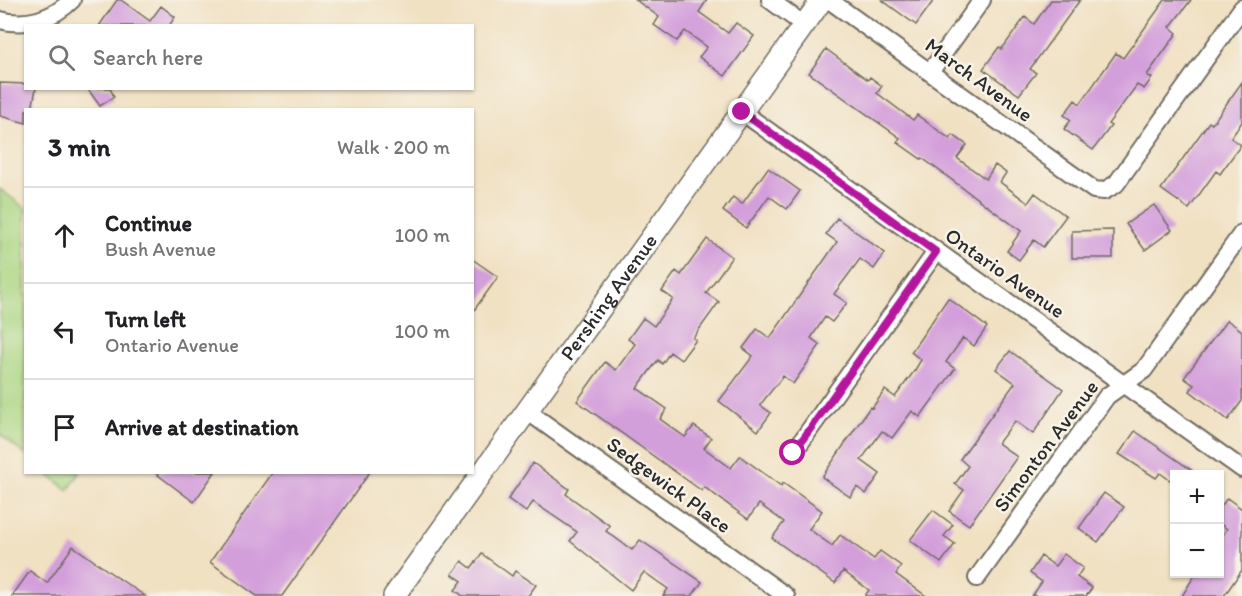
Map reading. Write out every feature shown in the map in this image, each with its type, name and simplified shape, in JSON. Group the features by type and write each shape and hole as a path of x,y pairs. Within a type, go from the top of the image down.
{"street":[{"path":"0,20 11,23 35,22 55,14 72,0"},
{"path":"770,0 804,25"},
{"name":"Pershing Avenue","path":"394,596 822,0"},
{"name":"March Avenue","path":"828,0 1094,190 1104,191 1116,184 1242,8"},
{"path":"930,72 982,0"},
{"name":"Ontario Avenue","path":"742,112 1242,469"},
{"name":"Simonton Avenue","path":"977,578 1107,396 1144,370 1242,233"},
{"path":"793,453 936,252"},
{"name":"Sedgewick Place","path":"527,411 786,596"}],"green space":[{"path":"0,189 24,207 24,454 0,434"},
{"path":"47,474 79,474 68,490"}],"building":[{"path":"117,0 121,0 150,21 161,6 175,17 170,24 100,24"},
{"path":"636,0 707,0 699,12 728,33 736,23 754,36 725,76 699,57 707,47 685,31 677,41 654,25 659,17"},
{"path":"882,0 934,0 916,25"},
{"path":"1051,0 1080,0 1030,69 1036,73 1019,95 983,69 999,47 1002,49 1025,17 1034,24"},
{"path":"1165,0 1191,0 1170,27 1177,33 1147,75 1152,78 1144,89 1137,85 1108,124 1111,126 1093,150 1064,129 1071,120 1064,115 1075,100 1080,104 1116,53 1123,58"},
{"path":"826,49 868,80 870,77 882,86 877,93 913,120 917,115 950,139 953,135 967,145 957,158 986,179 995,165 1006,173 1000,182 1028,203 1035,193 1066,216 1043,247 1034,240 1019,260 1007,251 1021,231 897,142 900,138 809,73"},
{"path":"1242,82 1242,122 1231,138 1241,145 1220,174 1216,171 1189,209 1161,189 1209,122 1212,124"},
{"path":"0,83 24,84 24,90 36,90 32,108 24,108 24,122 0,116"},
{"path":"88,90 111,90 114,97 100,106"},
{"path":"768,168 800,191 787,209 769,196 746,228 723,211 733,197 742,204"},
{"path":"1154,205 1172,230 1145,250 1126,224"},
{"path":"837,218 885,253 874,269 860,259 834,294 847,303 832,322 825,317 811,338 820,345 793,384 783,376 760,405 771,413 758,431 719,401 753,356 743,348 757,329 770,338 837,242 826,234"},
{"path":"1113,230 1113,258 1072,258 1072,231"},
{"path":"707,239 732,257 706,293 719,302 693,338 696,340 681,360 670,352 662,364 658,360 637,388 667,409 660,419 685,437 694,426 711,438 704,448 731,468 740,456 781,486 783,483 822,511 809,529 832,546 840,535 874,559 880,551 901,566 896,574 926,596 865,596 869,590 843,571 835,583 772,538 784,522 759,504 748,519 704,487 702,491 577,401 605,362 616,370 635,344 628,339 643,318 654,326 673,299 662,291 676,271 681,275"},
{"path":"474,260 498,277 474,310"},
{"path":"948,298 987,327 974,346 963,338 946,362 955,369 920,417 912,411 892,438 882,431 861,460 880,474 866,494 857,487 850,497 822,477 870,407 872,408 885,390 895,397 915,370 921,360 911,352"},
{"path":"1227,320 1242,331 1242,401 1228,420 1190,391 1194,385 1184,378"},
{"path":"1010,351 1063,389 1033,434 1015,421 998,443 1017,457 969,525 949,511 964,490 955,484 968,466 960,459 1015,383 996,369"},
{"path":"1135,431 1191,470 1170,470 1170,480 1160,473 1156,478 1119,454"},
{"path":"533,463 569,489 566,494 610,526 606,531 632,550 640,540 702,582 692,596 663,596 668,589 644,572 631,590 570,541 577,532 533,502 526,512 508,499"},
{"path":"157,474 214,474 194,502"},
{"path":"272,474 369,474 282,596 257,596 210,562"},
{"path":"1104,493 1124,507 1098,542 1079,528"},
{"path":"1227,498 1242,509 1242,570 1224,596 1182,596 1193,578 1224,578 1224,533 1227,529 1224,527 1224,502"},
{"path":"933,510 953,525 944,536 955,544 941,563 910,540"},
{"path":"73,546 145,596 12,596 30,571 47,583"},
{"path":"482,554 512,576 515,571 536,585 528,596 463,596 455,590 462,581 452,574 462,561 471,568"},
{"path":"1064,554 1083,568 1077,577 1092,588 1086,596 1032,596 1042,582 1030,573 1041,556 1055,566"}],"route":[{"path":"742,112 936,252 793,453"}]}
